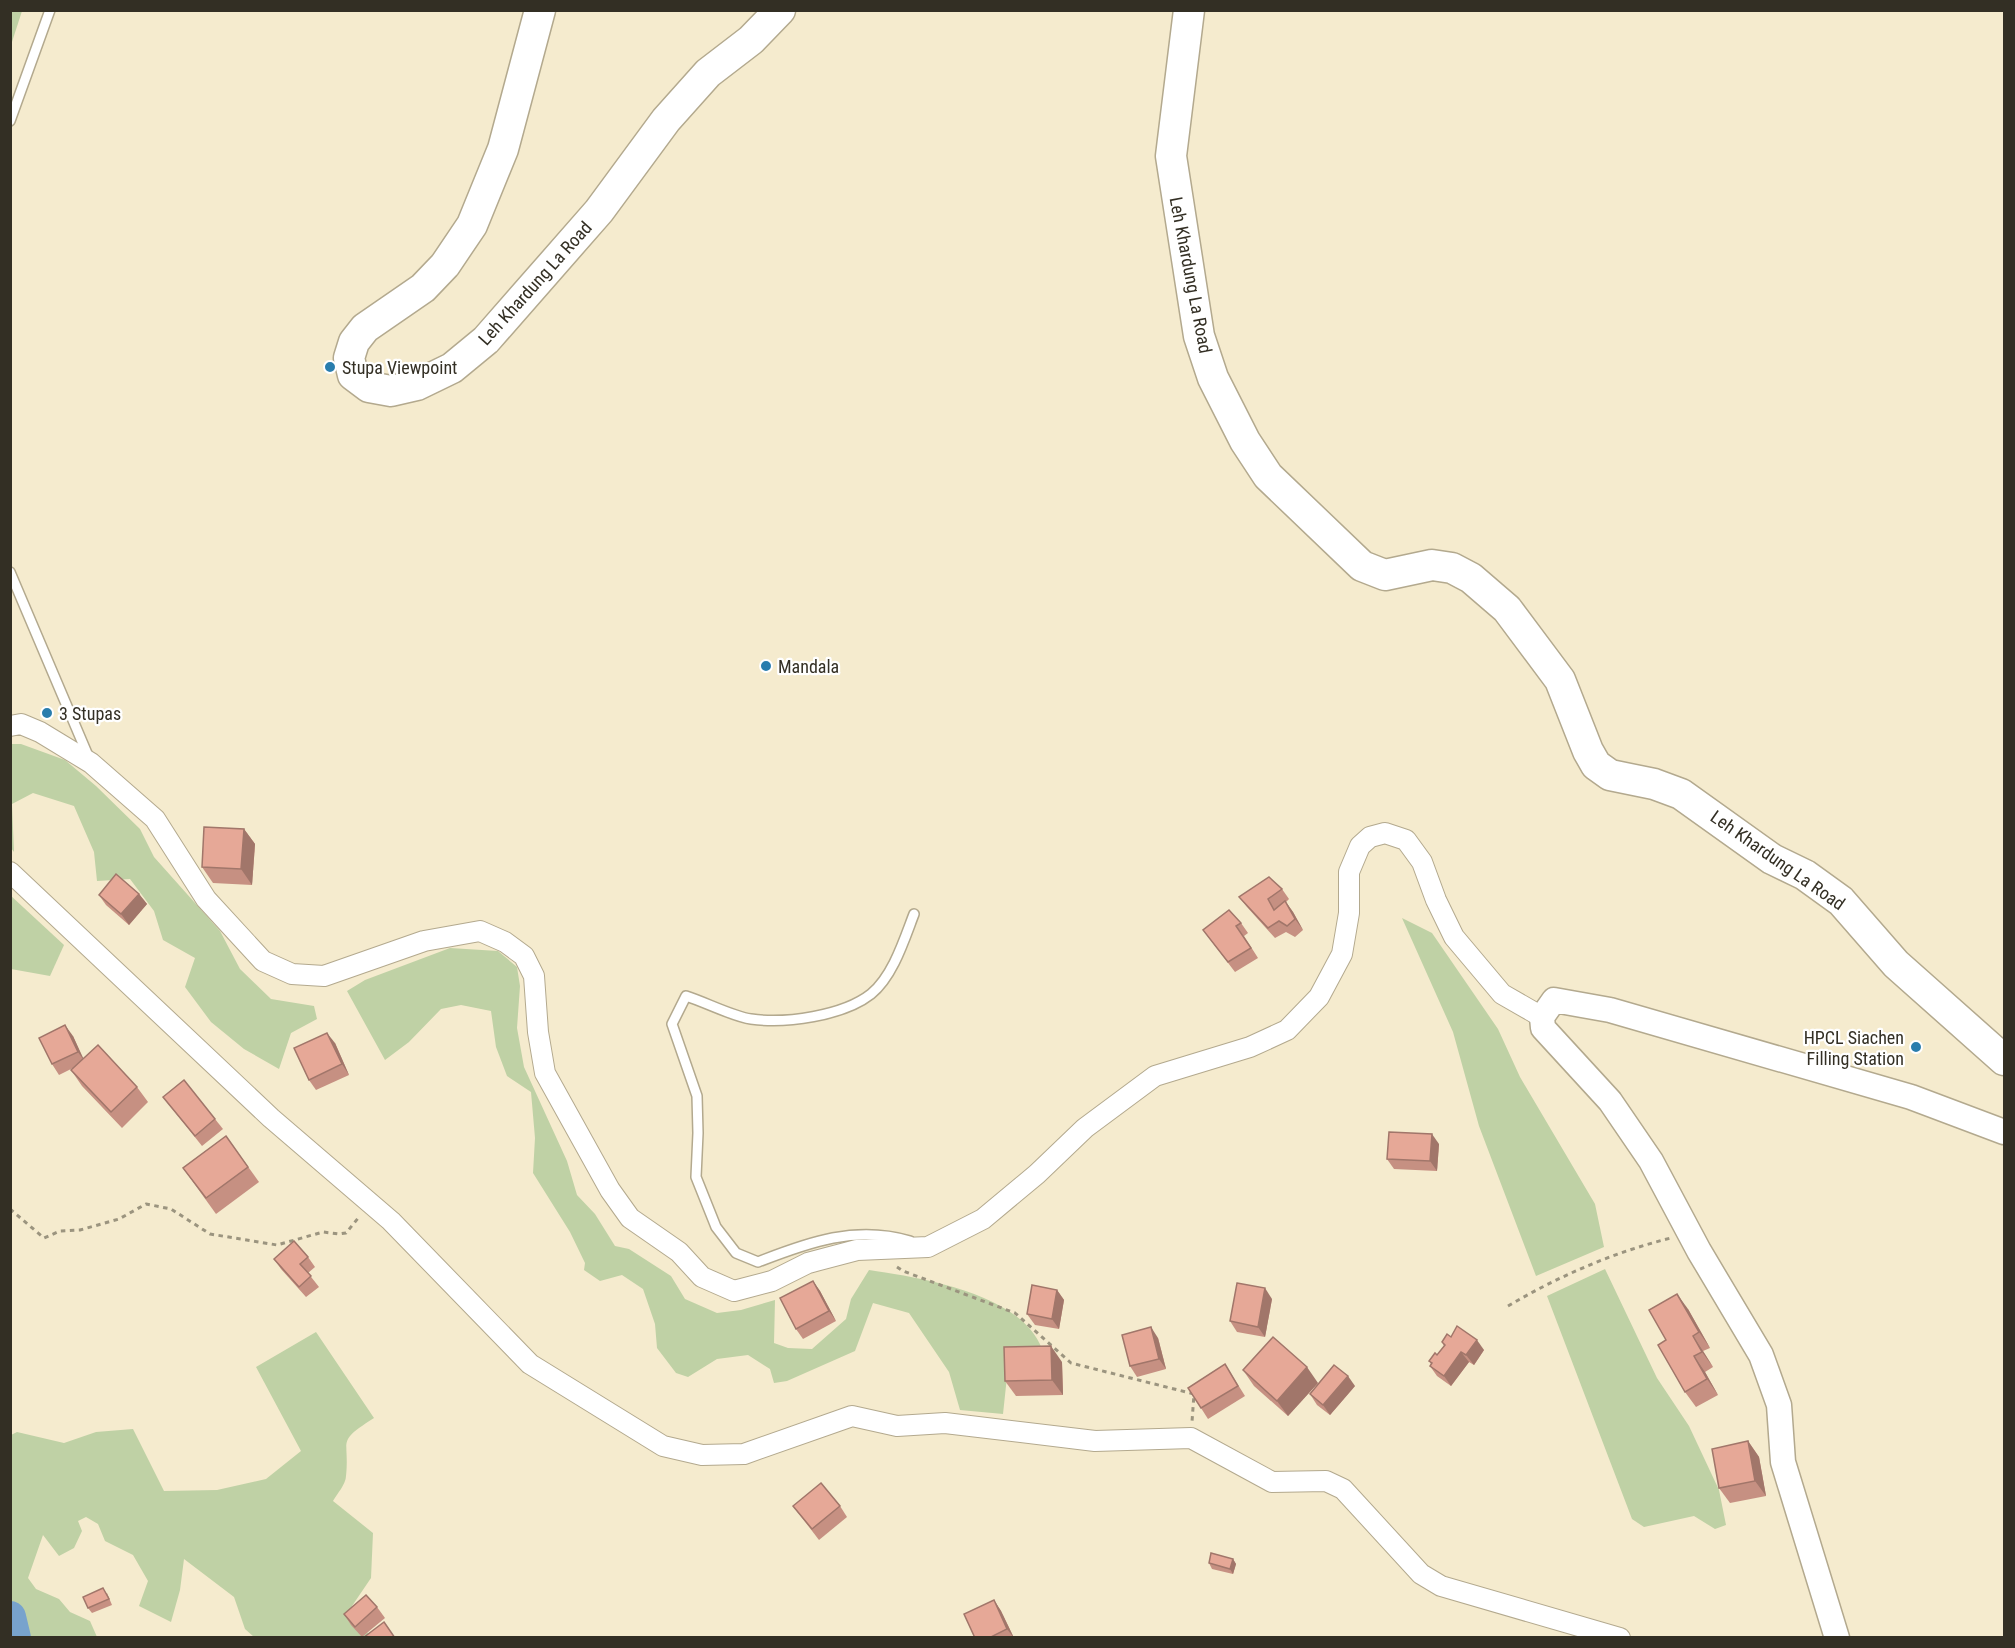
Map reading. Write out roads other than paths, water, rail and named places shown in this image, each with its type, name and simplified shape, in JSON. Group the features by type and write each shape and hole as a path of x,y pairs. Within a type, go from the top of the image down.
{"main road":[{"name":"Leh Khardung La Road","path":"540,10 503,149 472,225 445,265 423,288 365,328 354,342 349,358 353,375 369,387 391,391 417,385 452,368 486,340 599,211 666,120 708,73 751,40 780,10"},
{"name":"Leh Khardung La Road","path":"1189,10 1171,156 1199,336 1213,378 1245,441 1268,476 1362,566 1385,575 1432,565 1452,568 1471,578 1507,609 1560,680 1588,751 1596,765 1610,774 1654,784 1681,794 1772,859 1805,875 1841,900 1896,964 2004,1060"}],"street":[{"path":"10,726 21,724 40,732 91,763 155,819 206,899 263,961 292,974 324,976 424,941 480,932 505,942 524,956 534,976 538,1032 545,1073 576,1133 630,1218 679,1252 702,1277 734,1291 772,1281 808,1263 857,1250 878,1251 928,1247 982,1219 1037,1174 1085,1128 1155,1076 1250,1047 1287,1030 1319,997 1342,954 1349,913 1349,872 1360,846 1370,837 1385,832 1406,840 1422,862 1436,900 1454,937 1502,994 1542,1017"},
{"path":"10,872 271,1118 370,1203 530,1364 663,1446 702,1455 744,1454 852,1416 897,1426 945,1423 1095,1441 1191,1438 1272,1482 1326,1481 1342,1489 1421,1574 1441,1586 1620,1638"},
{"path":"1837,1638 1783,1462 1779,1405 1761,1355 1690,1234 1652,1161 1610,1101 1543,1028 1542,1017 1554,1000 1610,1010 1911,1097 2004,1132"}],"lane":[{"path":"10,121 50,10"},
{"path":"10,572 91,763"},
{"path":"914,914 898,958 871,994 832,1012 800,1020 750,1019 686,996 672,1024 697,1096 696,1177 716,1227 736,1253 758,1262 800,1246 844,1235 875,1234 885,1234 928,1247"}],"waterway":[{"path":"10,1617 15,1638"}],"place":[{"name":"Stupa Viewpoint","path":"330,367"},
{"name":"Mandala","path":"766,666"},
{"name":"3 Stupas","path":"47,713"},
{"name":"HPCL Siachen Filling Station","path":"1916,1047"}]}
